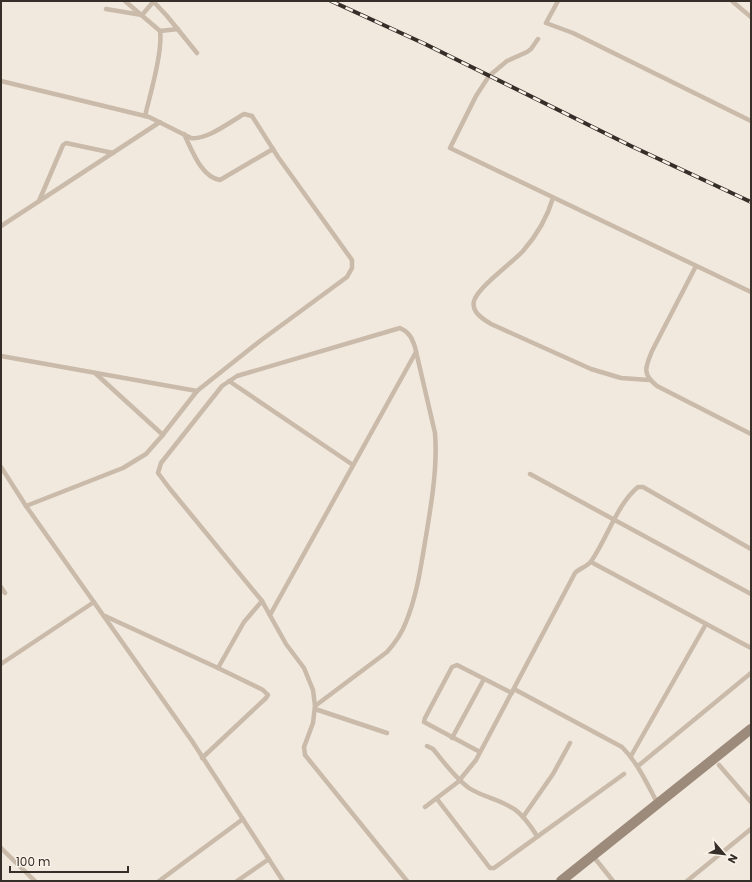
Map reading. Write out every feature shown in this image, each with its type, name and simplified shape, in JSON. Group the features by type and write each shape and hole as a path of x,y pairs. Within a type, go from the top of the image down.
{"street":[{"path":"561,881 751,729"}],"lane":[{"path":"125,1 160,31 178,29"},
{"path":"142,15 154,1 197,53"},
{"path":"558,1 546,23 573,33 751,121"},
{"path":"732,1 751,17"},
{"path":"106,9 142,15"},
{"path":"146,116 160,44 160,31"},
{"path":"538,38 531,49 507,60 489,76 476,96 450,148 751,292"},
{"path":"1,81 146,116 191,138 197,139 212,133 244,114 252,116 352,260 352,268 347,277 260,341 197,392 146,454 123,468 26,506"},
{"path":"1,226 160,122"},
{"path":"184,134 200,165 206,173 214,179 220,180 274,149"},
{"path":"39,202 66,143 113,153"},
{"path":"553,198 548,214 536,234 523,250 480,290 474,302 476,312 491,324 591,369 621,378 649,380"},
{"path":"696,266 648,360 646,374 649,380 662,389 751,434"},
{"path":"315,708 387,652 394,644 411,608 419,577 429,520 436,456 435,433 412,338 405,330 400,328 237,376 222,386 168,453 161,463 158,474 262,601 286,644 304,668 313,690 315,708 313,723 304,747 305,755 407,881"},
{"path":"270,615 416,352"},
{"path":"1,356 197,392"},
{"path":"95,373 163,435"},
{"path":"229,381 353,466"},
{"path":"2,470 202,758 283,881"},
{"path":"530,474 751,594"},
{"path":"425,807 460,780 467,772 480,752 575,573 591,562 625,501 638,487 643,487 751,549"},
{"path":"591,562 751,648"},
{"path":"1,587 5,593"},
{"path":"218,668 244,622 262,601"},
{"path":"1,664 94,602"},
{"path":"104,616 218,668 263,690 268,695 202,758"},
{"path":"631,756 706,624"},
{"path":"480,752 424,722 452,667 457,665 484,679 513,691 622,747 638,766 658,804"},
{"path":"638,766 751,673"},
{"path":"452,738 484,679"},
{"path":"315,708 387,733"},
{"path":"523,817 553,774 570,743"},
{"path":"427,746 433,750 460,780 470,788 508,805 523,817 537,836"},
{"path":"719,765 751,802"},
{"path":"437,799 490,868 494,868 624,774"},
{"path":"159,881 243,819"},
{"path":"688,881 751,829"},
{"path":"1,848 35,881"},
{"path":"593,856 613,881"},
{"path":"237,881 269,859"}],"railway":[{"path":"331,1 425,44 631,146 751,202"}]}
